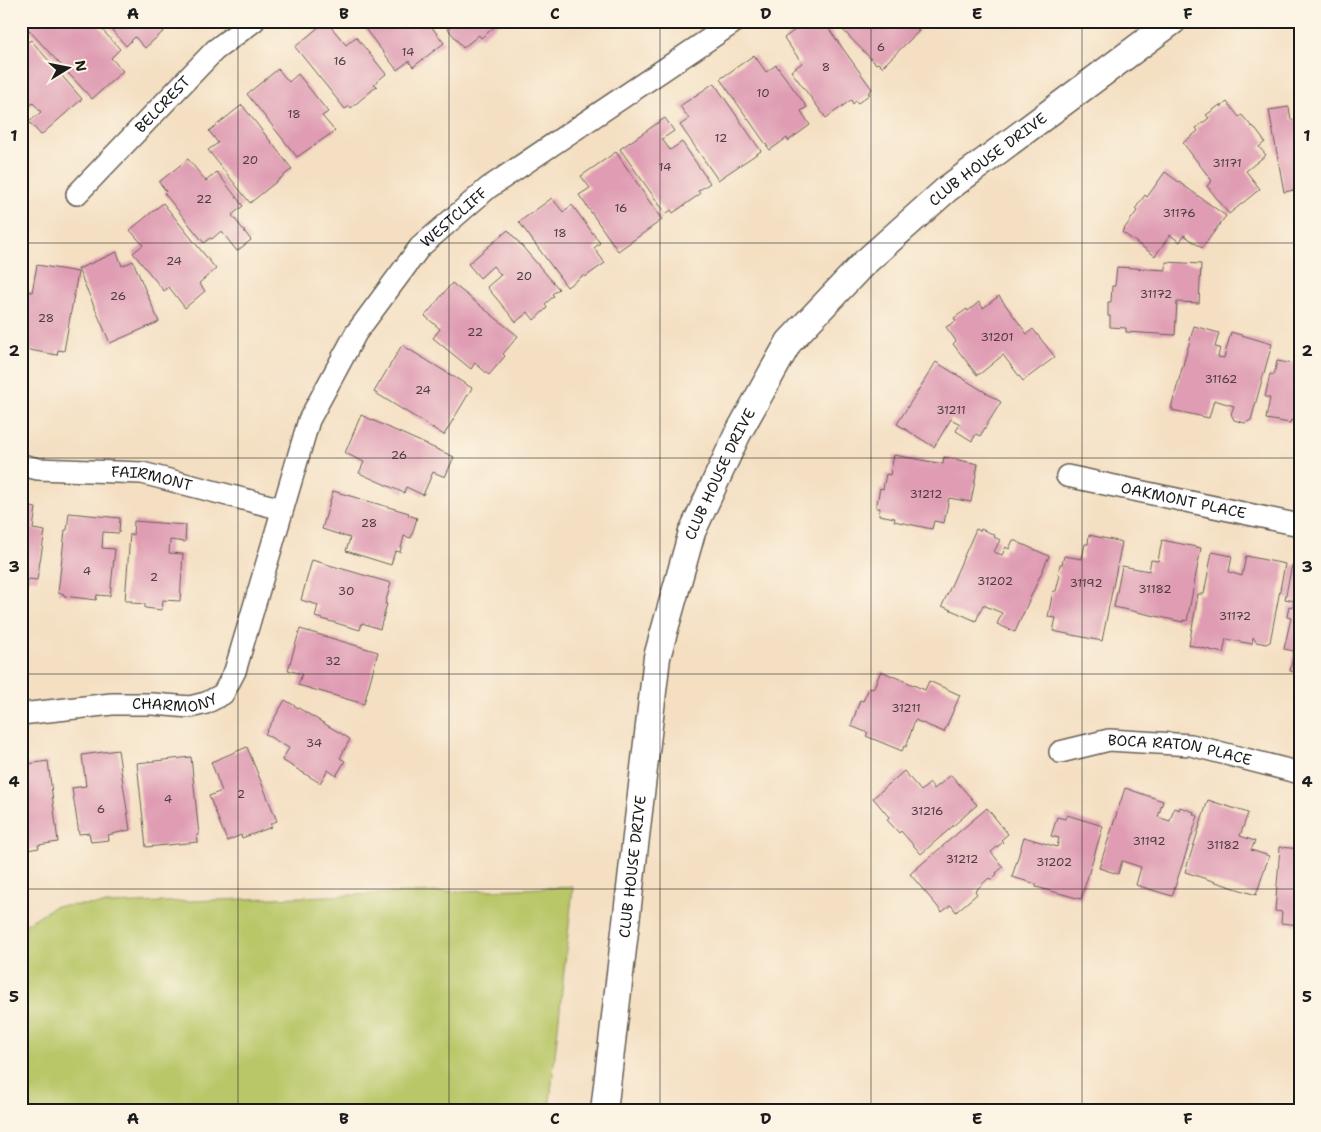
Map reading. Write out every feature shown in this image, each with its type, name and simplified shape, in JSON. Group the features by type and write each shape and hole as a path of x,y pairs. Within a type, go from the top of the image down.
{"street":[{"name":"BELCREST","path":"77,194 215,50 254,21"},
{"name":"WESTCLIFF","path":"282,509 309,420 356,332 420,246 488,188 736,21"},
{"name":"CLUB HOUSE DRIVE","path":"604,1111 657,657 692,532 737,434 789,342 862,266 947,189 1173,21"},
{"name":"FAIRMONT","path":"21,465 38,469 142,474 282,509"},
{"name":"OAKMONT PLACE","path":"1066,476 1300,525"},
{"name":"CHARMONY","path":"21,714 112,704 153,704 190,707 206,703 223,694 235,671 282,509"},
{"name":"BOCA RATON PLACE","path":"1060,752 1109,740 1191,745 1300,772"}],"green space":[{"path":"573,887 549,1111 21,1111 21,927 55,906"}],"building":[{"path":"34,21 94,21 120,49 111,58 123,71 92,99 27,28"},
{"path":"104,21 175,21 145,48 135,37 126,46"},
{"path":"326,21 346,45 356,37 386,74 374,84 377,86 351,108 350,106 345,109 295,47"},
{"path":"359,21 427,21 444,43 413,67 409,61 397,70"},
{"path":"442,21 502,21 481,38 479,35 463,48"},
{"path":"807,21 823,21 872,89 868,93 870,94 858,103 856,101 853,104 851,100 826,118 791,71 802,63 784,38"},
{"path":"834,21 910,21 919,31 882,67 878,63 876,64"},
{"path":"31,40 82,99 41,135 29,122 41,112 33,103 21,114 21,46"},
{"path":"754,55 766,72 776,65 807,107 801,111 810,125 788,141 787,138 770,150 720,79"},
{"path":"278,69 289,82 298,74 328,112 322,116 335,131 297,157 247,94"},
{"path":"714,83 761,151 718,180 680,125 689,119 680,106"},
{"path":"1227,102 1239,117 1242,115 1253,126 1265,142 1259,147 1266,155 1246,171 1260,189 1229,214 1207,186 1212,181 1183,143 1198,131 1196,128 1209,118 1206,115"},
{"path":"242,105 292,169 250,203 208,150 218,143 209,131"},
{"path":"1289,107 1291,120 1300,119 1300,189 1284,192 1269,110"},
{"path":"665,118 674,131 662,139 670,150 682,142 710,183 698,191 700,194 673,213 671,210 666,214 620,149"},
{"path":"616,152 662,220 618,251 579,195 590,188 581,176"},
{"path":"188,159 206,181 217,172 243,206 232,215 251,240 237,251 221,231 204,243 164,193 166,191 159,182"},
{"path":"1165,172 1226,216 1202,248 1184,235 1180,242 1170,235 1155,256 1122,232 1137,211 1135,209 1145,195 1147,197"},
{"path":"552,198 563,212 572,205 600,243 594,248 605,263 567,287 519,222"},
{"path":"163,203 216,269 199,283 205,291 185,308 169,287 164,291 133,253 143,245 130,230"},
{"path":"508,230 559,289 552,294 554,296 545,304 547,308 534,320 528,312 516,322 487,287 501,275 493,266 480,278 468,264"},
{"path":"117,252 122,266 133,261 159,322 110,343 78,269"},
{"path":"1166,262 1201,264 1199,303 1177,302 1175,335 1126,332 1126,328 1110,327 1108,302 1111,302 1112,286 1115,286 1117,267 1166,270"},
{"path":"37,265 78,272 64,351 58,350 57,355 24,349 25,344 21,344 21,290 32,292"},
{"path":"452,283 518,336 503,354 505,356 489,375 475,363 471,369 433,338 440,329 425,316"},
{"path":"999,296 1027,334 1033,329 1055,357 1023,381 1003,355 977,375 953,344 956,341 946,327 956,321 954,318 967,309 968,311 979,302 983,308"},
{"path":"1194,326 1219,333 1215,347 1220,348 1218,357 1224,358 1231,332 1272,344 1251,420 1245,423 1234,420 1231,414 1234,406 1214,400 1209,418 1172,410"},
{"path":"402,345 472,388 444,435 374,392"},
{"path":"1277,361 1300,365 1300,421 1291,420 1290,423 1266,419 1270,398 1265,397 1270,374 1274,375"},
{"path":"936,362 1001,402 980,436 976,434 972,441 956,431 960,424 951,419 934,447 897,424"},
{"path":"361,415 454,457 445,477 433,472 423,495 406,487 404,493 359,473 364,462 345,453"},
{"path":"894,455 943,464 944,457 978,464 971,502 949,498 944,523 934,521 932,529 894,521 895,518 879,515 880,508 876,508 880,488 883,489 886,474 890,475"},
{"path":"333,491 409,513 408,515 417,518 411,538 404,536 400,552 395,551 391,565 346,551 350,538 322,529"},
{"path":"21,505 36,508 33,529 45,531 37,580 28,579 26,596 21,596"},
{"path":"69,513 120,518 119,533 103,532 102,548 115,549 110,596 97,595 96,600 64,596 64,594 58,593 65,530 67,530"},
{"path":"134,521 186,525 185,542 170,540 169,553 183,554 180,601 163,600 162,610 145,608 145,604 125,601 130,534 133,535"},
{"path":"976,529 980,531 981,529 995,535 994,537 1000,540 994,552 1002,555 1006,547 1009,549 1013,540 1049,556 1015,632 997,624 1002,613 983,605 976,621 942,606"},
{"path":"1089,535 1122,542 1102,641 1053,631 1056,618 1048,617 1053,591 1056,591 1060,575 1058,574 1060,564 1062,564 1064,556 1082,559 1085,544 1088,544"},
{"path":"1162,540 1201,548 1187,621 1183,620 1183,622 1114,607 1122,566 1149,571 1151,560 1158,561"},
{"path":"1212,552 1232,556 1229,572 1242,576 1246,556 1285,564 1270,642 1266,644 1256,642 1253,637 1252,644 1226,639 1223,653 1189,645 1198,594 1204,594"},
{"path":"312,560 391,583 380,629 362,623 360,630 315,617 318,605 301,600"},
{"path":"1292,565 1300,566 1300,673 1290,671 1294,651 1284,649 1291,618 1287,617 1289,606 1293,607 1294,601 1285,599"},
{"path":"300,629 378,652 364,704 298,685 302,674 288,670"},
{"path":"881,671 925,690 929,681 960,695 944,732 915,720 906,747 904,746 902,751 866,736 868,733 851,726 860,700 863,701 869,688 873,689"},
{"path":"285,700 350,739 340,758 345,761 336,776 328,770 320,783 282,760 289,748 265,734"},
{"path":"247,747 277,821 270,824 272,827 242,838 241,835 227,841 209,796 222,791 211,762"},
{"path":"118,750 130,830 108,835 109,840 91,842 89,833 79,834 72,788 86,786 82,755"},
{"path":"191,757 199,835 197,835 198,842 146,847 137,763"},
{"path":"48,761 58,842 38,845 39,848 21,851 21,765"},
{"path":"904,771 921,791 930,783 934,789 951,775 977,805 921,854 901,831 899,833 887,820 889,817 873,798"},
{"path":"1125,788 1163,801 1158,817 1170,821 1174,808 1179,810 1180,807 1194,812 1193,814 1198,816 1172,896 1136,885 1141,867 1122,861 1118,874 1099,868"},
{"path":"1208,800 1248,813 1240,836 1255,841 1251,850 1269,856 1256,895 1185,872"},
{"path":"987,808 1008,834 1001,840 1003,842 991,852 1003,867 991,880 989,878 975,891 977,894 956,912 951,905 942,912 910,874"},
{"path":"1067,815 1103,826 1081,899 1036,887 1036,884 1012,877 1024,837 1057,847 1059,838 1051,836 1057,817 1065,819"},
{"path":"1280,847 1300,849 1300,925 1281,923 1282,912 1275,911"}]}
